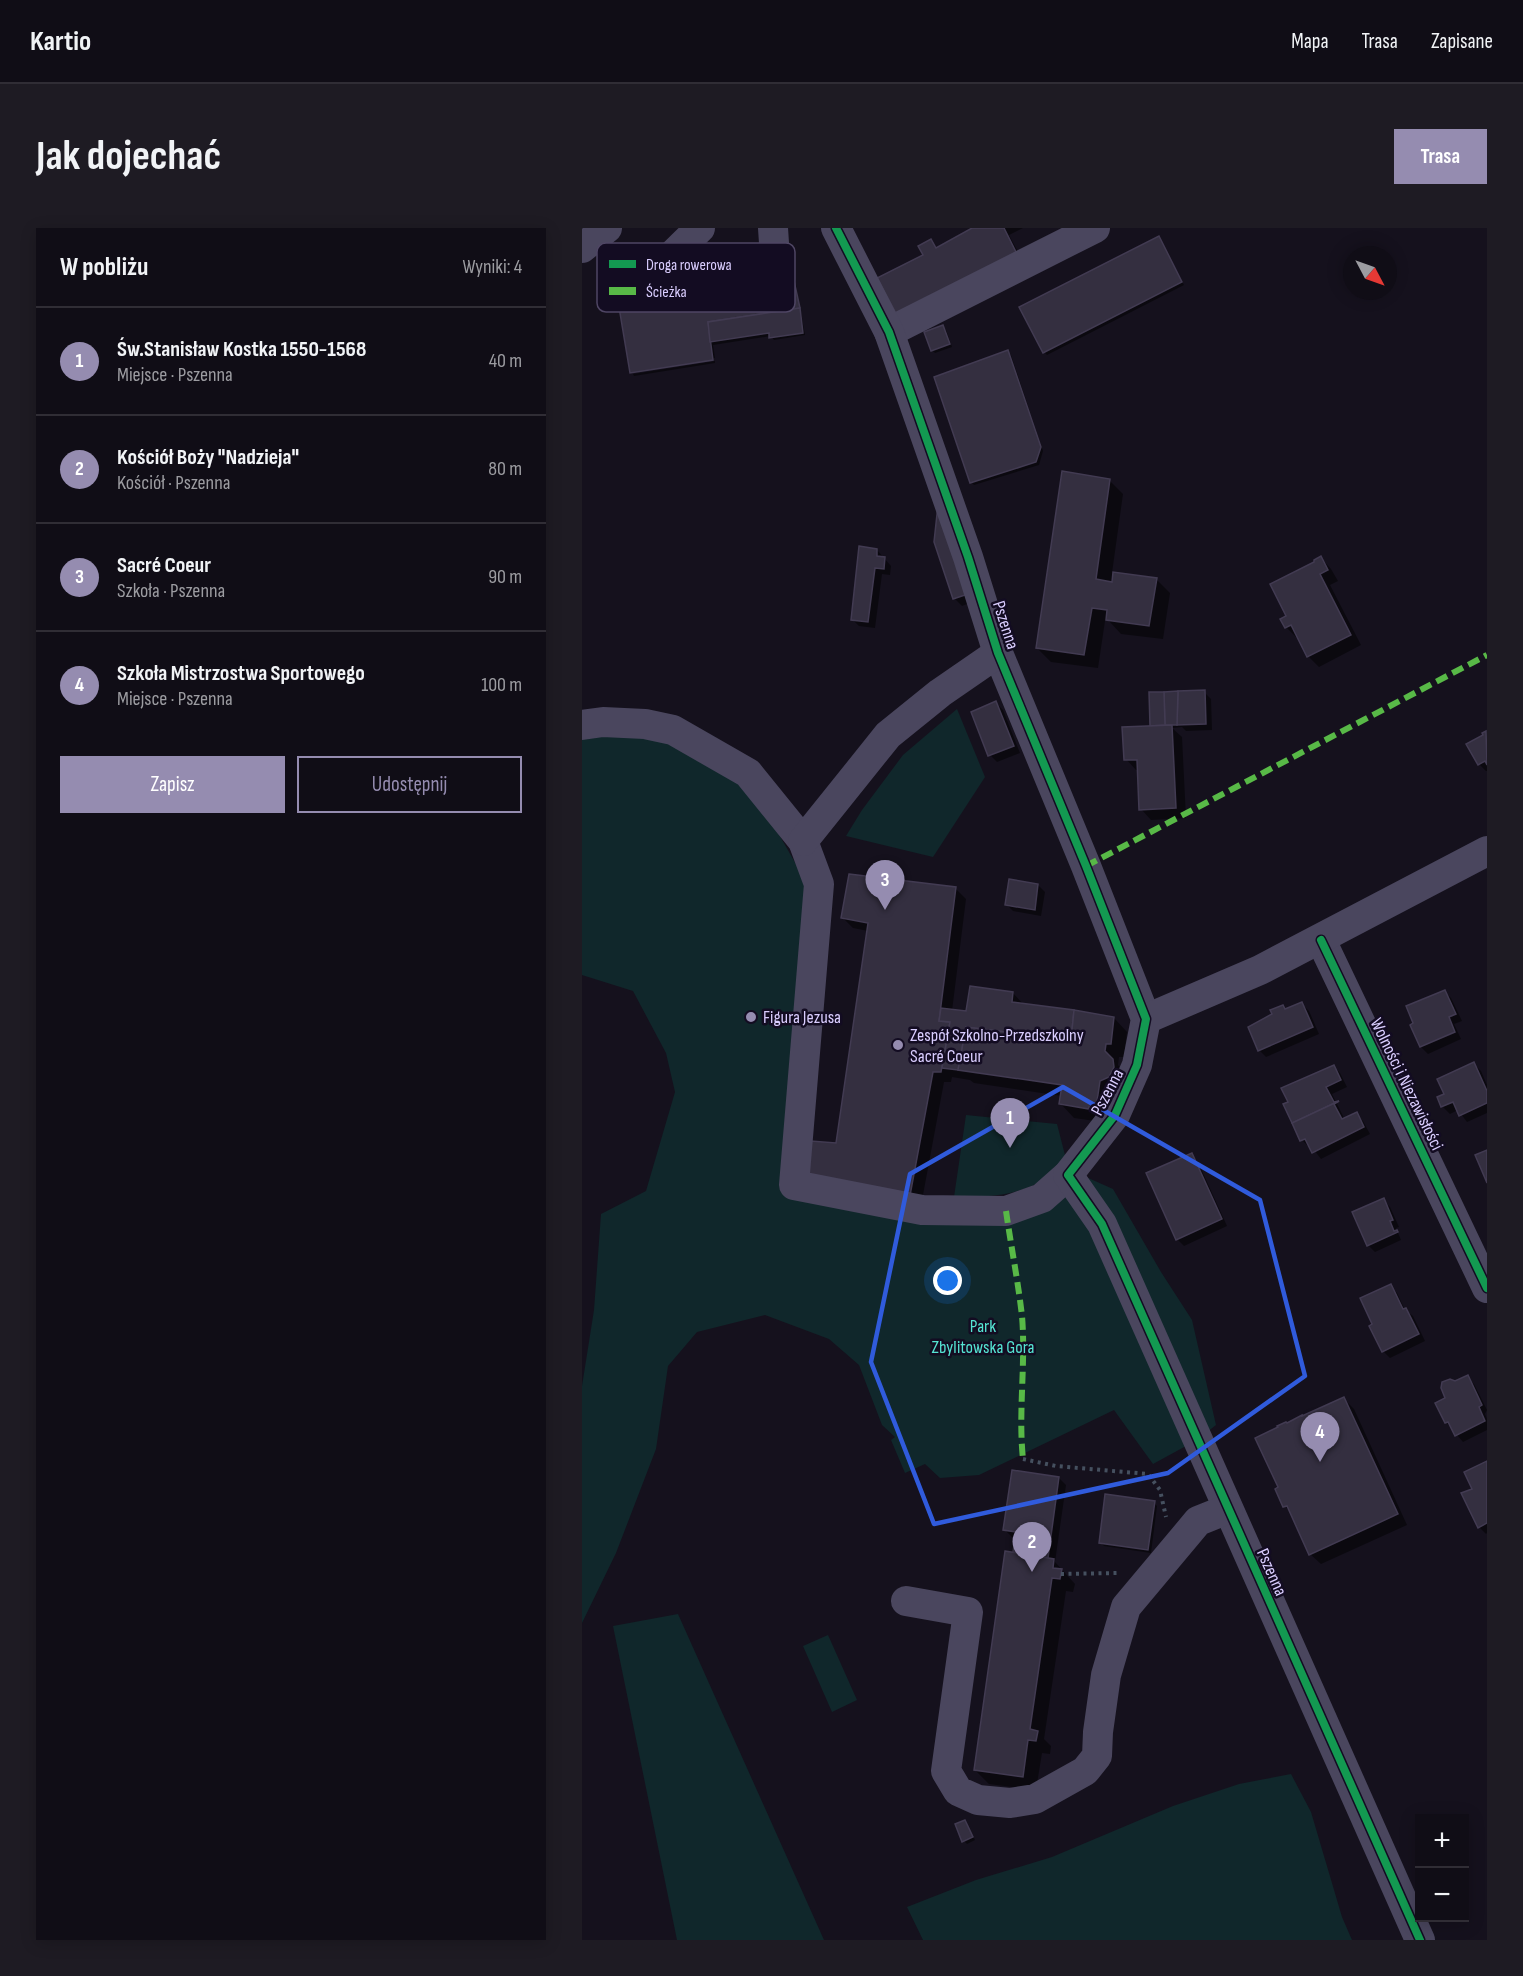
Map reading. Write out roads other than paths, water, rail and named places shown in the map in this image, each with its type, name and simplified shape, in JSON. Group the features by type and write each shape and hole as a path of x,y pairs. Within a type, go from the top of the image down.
{"street":[{"path":"582,248 607,228"},
{"path":"685,243 700,228"},
{"name":"Pszenna","path":"836,228 889,332 968,557 998,652 1146,1019 1137,1065 1115,1115 1068,1175 1102,1224 1420,1940"},
{"path":"889,332 1095,228"},
{"path":"804,841 888,735 940,693 998,652"},
{"path":"582,725 603,722 645,724 673,730 748,773 804,841 819,884 794,1185 922,1210 1006,1211 1042,1198 1068,1175"},
{"path":"1146,1019 1260,970 1321,940 1487,851"},
{"name":"Wolności i Niezawisłości","path":"1321,940 1476,1237 1487,1288"},
{"path":"906,1601 968,1612 946,1771 958,1791 978,1800 1010,1803 1035,1799 1085,1771 1097,1756 1106,1675 1126,1606 1198,1521 1228,1509"}],"place":[{"name":"Sacré Coeur","path":"885,910"},
{"name":"Figura Jezusa","path":"751,1017"},
{"name":"Zespół Szkolno-Przedszkolny Sacré Coeur","path":"898,1045"},
{"name":"Św.Stanisław Kostka 1550-1568","path":"1010,1148"},
{"name":"Szkoła Mistrzostwa Sportowego","path":"1320,1462"},
{"name":"Kościół Boży \"Nadzieja\"","path":"1032,1572"}],"park label":[{"name":"Park Zbylitowska Gora","path":"983,1336"}]}
